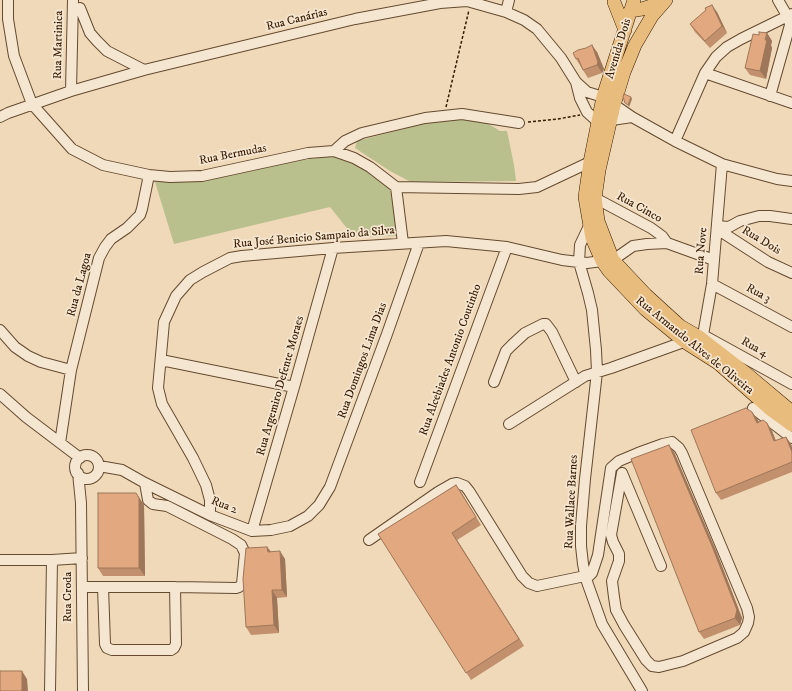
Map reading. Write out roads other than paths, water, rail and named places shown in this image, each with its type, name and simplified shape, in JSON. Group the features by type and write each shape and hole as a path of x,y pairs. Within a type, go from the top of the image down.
{"main road":[{"path":"613,1 625,30"},
{"path":"632,6 642,9 665,1"},
{"path":"609,101 624,72 634,45 652,16 665,1"},
{"name":"Avenida Dois","path":"609,101 632,6"},
{"name":"Rua Armando Alves de Oliveira","path":"609,101 604,122 590,162 585,197 592,238 608,260 680,326 701,336 792,412"},
{"name":"Rua Armando Alves de Oliveira","path":"604,122 595,198 598,221 608,260 618,282 639,304 685,342 718,363 770,409 792,425"}],"street":[{"path":"8,0 8,19 14,56 32,104"},
{"name":"Rua Martinica","path":"71,91 73,0"},
{"path":"506,12 509,0"},
{"path":"770,96 790,20 778,0"},
{"name":"Rua Canárias","path":"0,117 32,104 71,91 144,70 355,19 440,3 468,1 506,12 524,20 537,30 561,58 576,82 587,92 609,101 632,117 675,141 722,164 777,179 792,181"},
{"path":"613,1 632,6"},
{"path":"80,8 90,33 107,51 144,70"},
{"path":"675,141 705,73 716,57 727,47 763,28 790,20"},
{"path":"705,73 792,103"},
{"name":"Rua Canárias","path":"576,82 580,98 587,112 604,122"},
{"name":"Rua Bermudas","path":"32,104 72,149 103,165 149,175 170,177 202,176 308,153 334,151 354,158 370,167 396,187"},
{"path":"334,151 345,142 362,133 425,118 462,114 519,123"},
{"path":"604,122 632,117"},
{"path":"403,243 396,187 525,189 537,187 590,162"},
{"name":"Rua Nove","path":"701,336 712,284 722,164"},
{"name":"Rua da Lagoa","path":"60,443 71,370 99,258 104,247 111,239 127,228 140,215 149,175"},
{"name":"Rua Cinco","path":"595,198 651,228 662,236 667,243"},
{"path":"717,228 729,227 740,221 759,216 792,219"},
{"name":"Rua Wallace Barnes","path":"589,226 580,245 579,262 592,310 597,372 585,479 581,546 586,578 602,624 642,691"},
{"name":"Rua Dois","path":"717,228 768,262 792,273"},
{"name":"Rua José Benicio Sampaio da Silva","path":"210,515 210,500 201,474 160,398 158,382 161,360 162,330 165,318 176,296 190,280 230,258 254,254 419,242 446,241 507,247 552,258 579,262"},
{"name":"Rua Domingos Lima Dias","path":"330,487 419,242"},
{"name":"Rua Cinco","path":"608,260 633,246 667,243 714,260"},
{"name":"Rua Alcebiades Antonio Coutinho","path":"420,482 507,247"},
{"name":"Rua Argemiro Defente Moraes","path":"252,531 333,248"},
{"path":"579,262 593,263 608,260"},
{"name":"Rua 3","path":"712,284 792,327"},
{"path":"494,382 506,351 525,333 540,324 546,324 552,332 576,382"},
{"path":"0,330 15,347 28,356 41,362 71,370"},
{"path":"509,424 585,376 701,336"},
{"name":"Rua 4","path":"701,336 792,384"},
{"path":"161,360 294,387"},
{"path":"0,394 26,417 80,458"},
{"path":"753,408 792,438"},
{"path":"369,540 438,492 452,484 457,483 465,486 469,490 522,576 529,584 537,586 586,578 592,573 598,555 611,468 618,462 638,453 672,442 679,448 747,608 749,617 748,623 744,632 737,638 683,661 659,667 652,666 646,660 629,634 616,610 612,581 619,561 619,554 611,535 622,473"},
{"path":"84,455 92,456 98,462 99,466 96,474 89,478 81,476 78,473 76,465 80,458 84,455"},
{"path":"618,462 661,566"},
{"name":"Rua 2","path":"99,466 122,470 145,484 210,515 252,531 271,530 290,526 308,516 319,506 330,487"},
{"name":"Rua Croda","path":"78,473 81,503 83,691"},
{"name":"Rua Croda","path":"81,503 89,478"},
{"path":"82,587 175,586 236,588 243,582 245,553 241,545 167,506 153,504 148,500 145,484"},
{"path":"0,560 52,560 82,558"},
{"path":"50,691 52,560"},
{"path":"103,587 105,644 107,648 112,650 171,650 176,644 175,586"}]}
